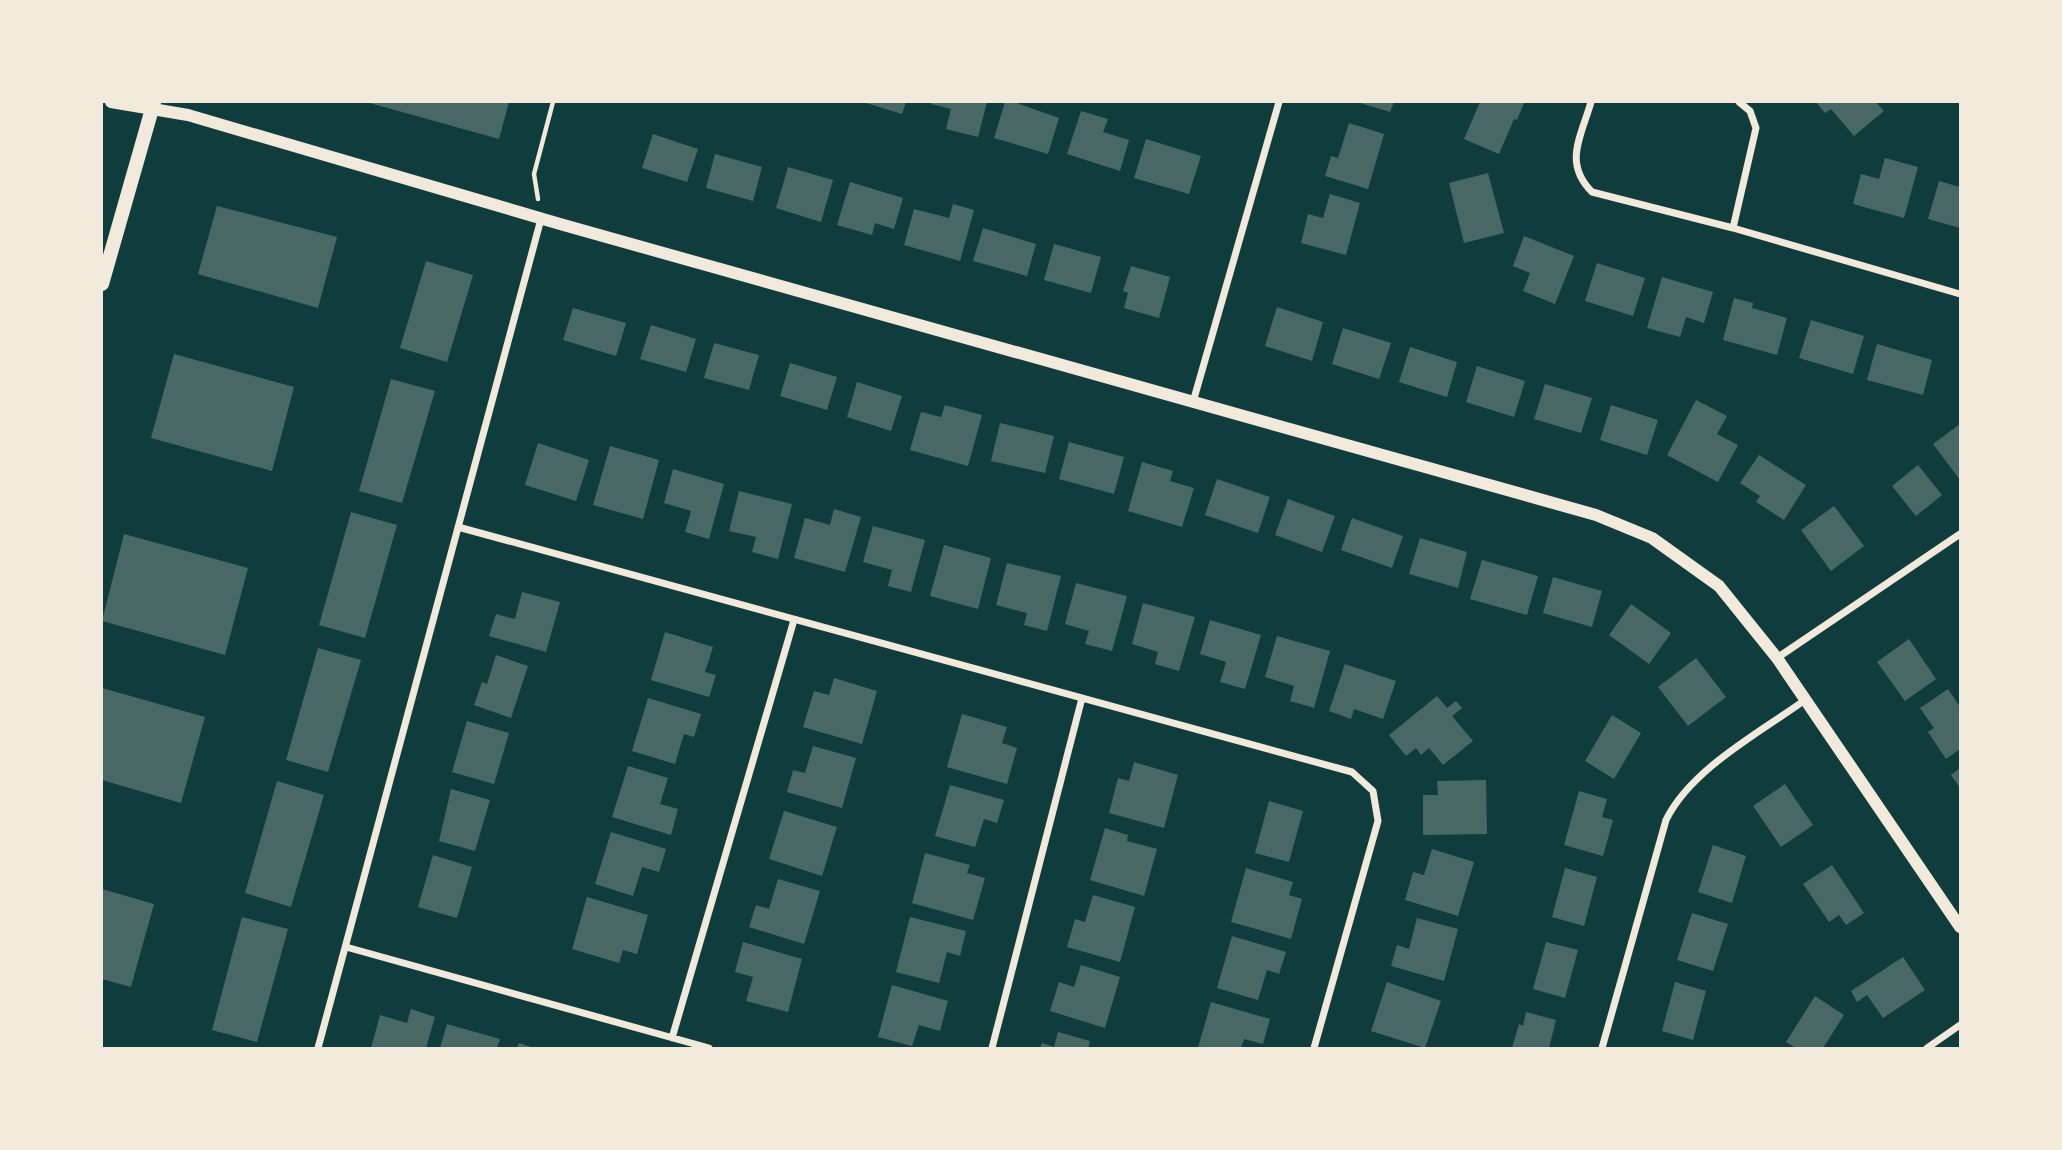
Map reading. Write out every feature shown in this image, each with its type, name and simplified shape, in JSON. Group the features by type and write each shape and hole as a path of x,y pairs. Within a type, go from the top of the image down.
{"main road":[{"path":"102,284 153,104"}],"street":[{"path":"111,102 153,104 541,219 1596,515 1652,538 1719,586 1777,658 1961,927"},
{"path":"1193,402 1277,102"},
{"path":"1591,102 1574,163 1579,179 1592,192 1732,228 1961,294"},
{"path":"1732,228 1756,128 1750,111 1739,102"},
{"path":"318,1048 541,219"},
{"path":"458,527 1352,772 1373,791 1378,821 1314,1048"},
{"path":"1777,658 1961,534"},
{"path":"672,1038 794,620"},
{"path":"992,1048 1082,698"},
{"path":"1602,1048 1666,820 1675,801 1695,779 1805,701"},
{"path":"346,947 709,1048"},
{"path":"1927,1048 1961,1025"}],"path":[{"path":"541,219 534,174 553,102"}],"building":[{"path":"366,102 509,102 499,139"},
{"path":"863,102 906,102 902,114"},
{"path":"987,102 978,137 946,129 951,109 931,104"},
{"path":"1005,102 1014,102 1059,118 1048,154 994,138"},
{"path":"1357,102 1394,102 1390,112"},
{"path":"1480,102 1524,103 1499,154 1464,139"},
{"path":"1816,102 1876,102 1884,111 1854,136 1831,109 1825,113"},
{"path":"1081,111 1108,119 1103,132 1129,140 1120,171 1067,154"},
{"path":"1349,123 1384,134 1368,189 1325,176 1331,156 1338,158"},
{"path":"653,134 698,149 687,182 642,168"},
{"path":"1146,139 1201,156 1189,194 1134,178"},
{"path":"715,154 762,167 753,201 706,188"},
{"path":"1885,158 1918,167 1904,218 1853,204 1861,174 1879,179"},
{"path":"788,167 833,180 821,222 776,208"},
{"path":"1488,173 1504,233 1464,243 1449,183"},
{"path":"1939,181 1960,187 1960,228 1928,219"},
{"path":"850,182 903,198 894,229 875,223 872,235 837,225"},
{"path":"1330,194 1360,203 1346,255 1301,243 1308,214 1323,218"},
{"path":"953,204 974,210 960,261 904,245 914,209 949,218"},
{"path":"217,206 337,237 318,308 198,274"},
{"path":"983,228 1036,244 1027,276 973,261"},
{"path":"1524,236 1574,256 1555,304 1523,291 1530,273 1513,266"},
{"path":"1054,244 1101,257 1091,293 1044,280"},
{"path":"426,261 473,275 447,362 400,348"},
{"path":"1597,263 1645,278 1633,316 1585,301"},
{"path":"1131,266 1170,277 1159,318 1124,308 1128,293 1123,291"},
{"path":"1662,277 1713,292 1704,323 1686,317 1680,337 1647,328"},
{"path":"1734,298 1753,303 1752,308 1787,318 1777,355 1723,340"},
{"path":"1277,307 1323,322 1312,361 1265,346"},
{"path":"573,308 626,323 616,356 563,340"},
{"path":"1811,320 1864,336 1853,374 1799,358"},
{"path":"651,325 696,339 686,372 640,359"},
{"path":"1343,328 1391,343 1379,379 1332,364"},
{"path":"714,343 759,355 749,390 704,378"},
{"path":"1877,344 1932,360 1923,395 1867,380"},
{"path":"1410,347 1457,362 1447,397 1399,382"},
{"path":"174,354 294,387 272,471 151,438"},
{"path":"790,363 837,377 827,410 780,396"},
{"path":"1477,366 1525,381 1514,417 1466,402"},
{"path":"391,379 435,391 402,503 359,491"},
{"path":"857,382 902,396 891,431 847,417"},
{"path":"1545,384 1592,398 1581,433 1534,419"},
{"path":"1696,400 1727,416 1717,434 1738,445 1718,482 1667,455"},
{"path":"945,405 982,415 968,466 910,450 921,412 941,417"},
{"path":"1611,405 1658,420 1647,455 1600,440"},
{"path":"1000,423 1054,436 1045,473 991,461"},
{"path":"1960,424 1960,480 1933,444"},
{"path":"1069,442 1124,457 1114,494 1059,479"},
{"path":"538,443 589,460 576,501 525,485"},
{"path":"610,446 659,460 643,519 593,505"},
{"path":"1759,455 1806,485 1784,520 1756,502 1760,496 1740,483"},
{"path":"1142,462 1173,471 1170,481 1194,488 1182,527 1128,511"},
{"path":"1918,465 1942,495 1916,516 1892,486"},
{"path":"673,469 724,484 709,539 685,532 691,511 664,503"},
{"path":"1217,479 1270,497 1258,533 1205,515"},
{"path":"739,491 792,504 778,559 752,552 756,537 729,531"},
{"path":"1288,499 1335,516 1322,552 1275,535"},
{"path":"1834,506 1864,546 1831,571 1801,530"},
{"path":"834,509 861,517 845,572 794,558 805,518 830,525"},
{"path":"351,512 397,525 365,638 319,625"},
{"path":"1352,518 1403,536 1392,568 1341,550"},
{"path":"873,526 925,540 911,592 888,586 892,570 863,562"},
{"path":"124,534 248,568 225,655 102,621"},
{"path":"1420,538 1467,552 1458,588 1409,574"},
{"path":"944,545 991,558 978,609 930,596"},
{"path":"1482,560 1538,576 1527,615 1470,599"},
{"path":"1007,563 1061,576 1047,631 1024,625 1027,613 996,605"},
{"path":"1553,577 1602,591 1592,627 1543,613"},
{"path":"1076,583 1127,596 1112,651 1085,644 1089,631 1065,624"},
{"path":"522,592 560,602 546,652 489,636 496,614 515,619"},
{"path":"1143,603 1195,617 1179,671 1155,664 1158,652 1132,644"},
{"path":"1631,604 1671,633 1649,664 1609,635"},
{"path":"1210,620 1261,635 1245,689 1220,682 1226,662 1200,654"},
{"path":"665,632 713,647 705,672 716,675 709,697 651,680"},
{"path":"1277,636 1330,651 1314,708 1290,701 1294,686 1265,677"},
{"path":"1909,639 1936,679 1905,701 1877,662"},
{"path":"318,648 361,660 328,772 286,760"},
{"path":"496,655 528,666 511,718 474,705 482,682 487,684"},
{"path":"1696,658 1726,697 1688,726 1658,687"},
{"path":"1345,664 1396,681 1383,719 1354,709 1351,719 1329,711"},
{"path":"834,678 877,691 862,744 803,727 814,691 829,695"},
{"path":"102,688 205,717 181,803 102,780"},
{"path":"1948,689 1960,707 1960,749 1946,759 1928,732 1934,728 1920,708"},
{"path":"1437,696 1447,708 1456,701 1462,708 1452,716 1473,741 1443,765 1429,748 1421,755 1416,748 1406,756 1389,735"},
{"path":"648,698 701,714 694,737 684,734 675,764 632,751"},
{"path":"962,714 1007,727 1002,743 1017,748 1007,784 947,767"},
{"path":"1612,715 1641,733 1614,779 1585,761"},
{"path":"467,721 509,733 494,784 452,772"},
{"path":"813,746 856,758 842,808 787,792 793,770 805,773"},
{"path":"1134,762 1178,775 1164,828 1109,813 1118,778 1129,781"},
{"path":"628,766 668,778 660,804 678,809 671,835 612,817"},
{"path":"1960,768 1960,788 1951,775"},
{"path":"1486,780 1487,834 1423,835 1423,795 1438,795 1437,781"},
{"path":"277,781 324,795 291,907 245,893"},
{"path":"1785,784 1813,825 1781,847 1753,806"},
{"path":"950,785 1004,800 997,823 984,819 975,847 935,836"},
{"path":"451,789 490,800 475,851 439,841"},
{"path":"1579,791 1607,799 1602,817 1613,820 1603,856 1564,845"},
{"path":"1269,801 1303,811 1289,862 1255,853"},
{"path":"784,811 837,827 822,876 769,859"},
{"path":"1105,828 1128,835 1127,841 1157,849 1144,896 1090,880"},
{"path":"611,832 666,849 659,872 642,867 633,896 595,884"},
{"path":"1713,845 1746,856 1732,903 1698,892"},
{"path":"1432,849 1474,862 1458,916 1405,900 1413,872 1424,875"},
{"path":"925,853 970,865 967,873 985,878 973,920 912,903"},
{"path":"433,855 472,867 457,918 418,907"},
{"path":"1832,865 1864,913 1846,925 1839,915 1829,922 1803,884"},
{"path":"1246,868 1293,882 1289,895 1302,899 1291,939 1231,922"},
{"path":"1565,868 1597,877 1584,926 1552,917"},
{"path":"778,879 820,891 804,944 749,927 756,905 769,909"},
{"path":"102,889 154,904 131,987 102,979"},
{"path":"1093,895 1135,907 1120,962 1067,947 1075,919 1085,922"},
{"path":"587,897 648,915 637,954 623,950 619,963 572,949"},
{"path":"1692,913 1728,924 1713,971 1677,960"},
{"path":"242,917 288,929 257,1042 212,1030"},
{"path":"910,917 966,931 960,956 947,952 939,983 896,972"},
{"path":"1417,918 1458,929 1444,981 1391,966 1397,945 1409,949"},
{"path":"1232,936 1286,952 1279,974 1267,970 1258,1000 1217,988"},
{"path":"743,942 802,959 788,1012 746,1001 753,977 735,972"},
{"path":"1546,942 1578,950 1565,998 1533,989"},
{"path":"1903,957 1925,990 1883,1018 1867,995 1857,1002 1851,991"},
{"path":"1081,965 1120,977 1105,1028 1050,1011 1059,982 1074,987"},
{"path":"1387,982 1441,1001 1425,1048 1371,1031"},
{"path":"1675,982 1706,991 1693,1040 1662,1031"},
{"path":"892,985 948,1001 940,1031 919,1025 912,1046 878,1037"},
{"path":"1815,996 1844,1015 1823,1048 1796,1048 1786,1042"},
{"path":"1211,1002 1270,1019 1263,1044 1244,1039 1241,1048 1198,1048"},
{"path":"411,1009 435,1017 426,1048 371,1048 380,1015 407,1023"},
{"path":"1526,1012 1556,1020 1549,1048 1512,1048 1519,1024 1523,1026"},
{"path":"447,1024 500,1039 497,1048 440,1048"},
{"path":"1058,1032 1090,1041 1088,1048 1040,1048 1042,1043 1054,1047"},
{"path":"519,1043 534,1048 517,1048"}]}
